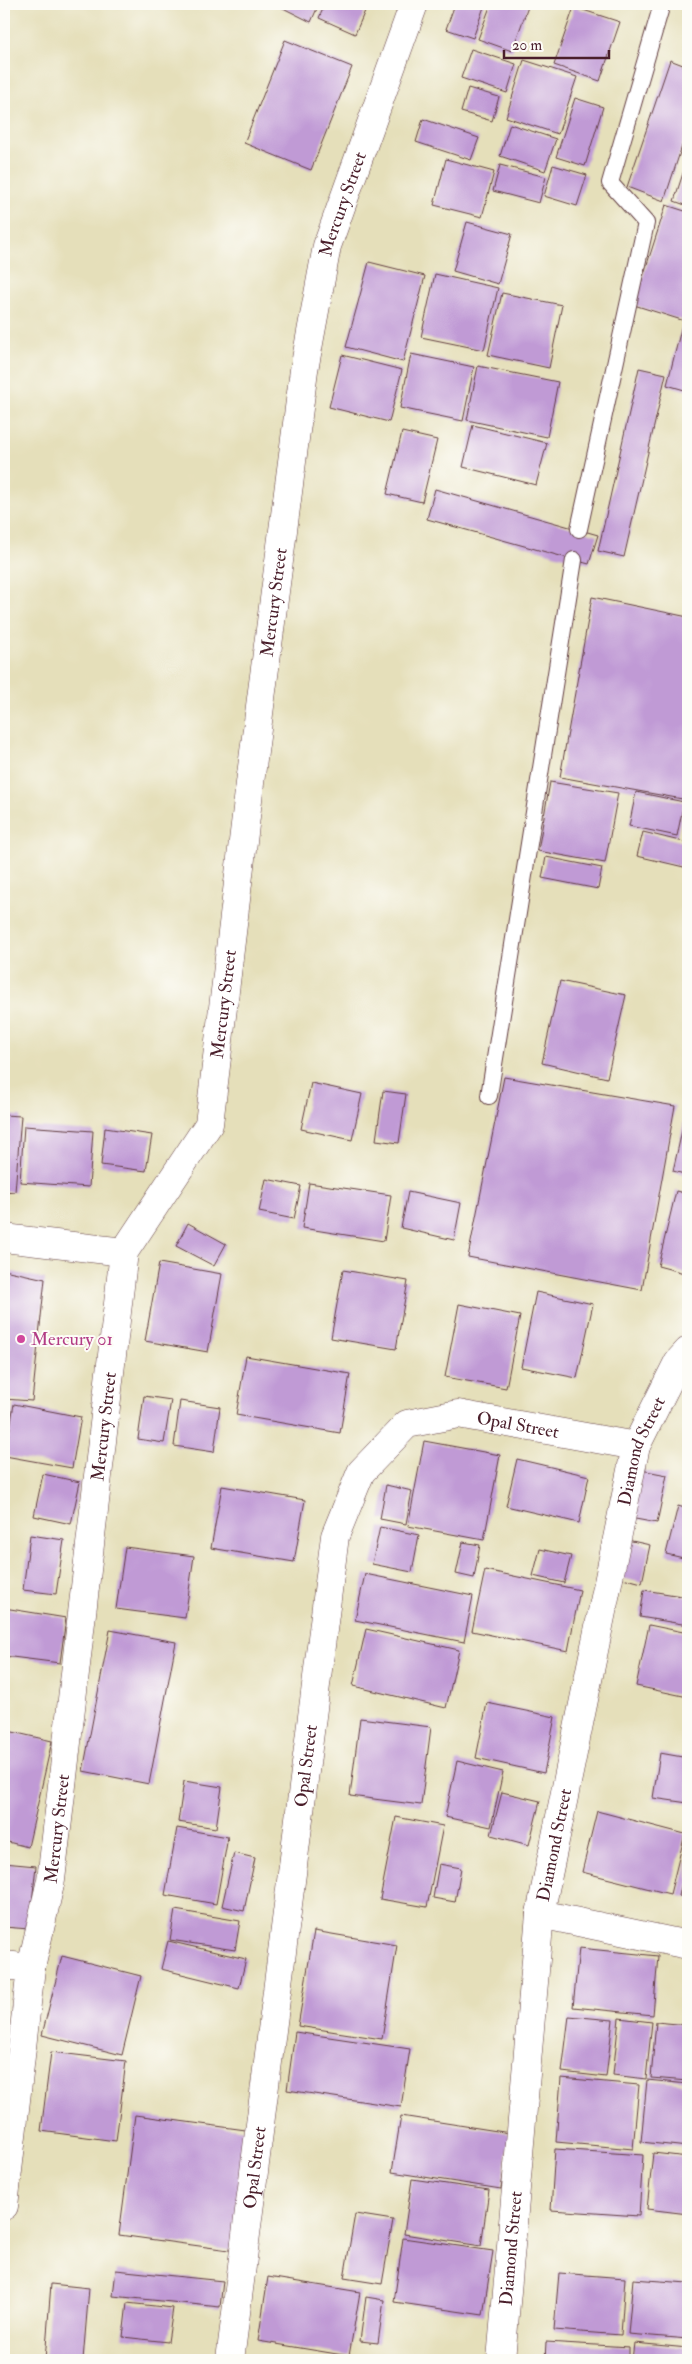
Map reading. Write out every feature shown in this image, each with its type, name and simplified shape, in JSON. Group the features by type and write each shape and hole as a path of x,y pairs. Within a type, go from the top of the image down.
{"street":[{"name":"Mercury Street","path":"4,2197 31,1968 51,1880 124,1252 209,1124 250,784 304,370 327,246 414,4"},
{"path":"4,1238 124,1252"},
{"name":"Diamond Street","path":"501,2360 540,1914 636,1446 678,1362 688,1351"},
{"name":"Opal Street","path":"230,2360 335,1536 361,1472 407,1424 458,1414 636,1446"},
{"path":"540,1914 688,1945"},
{"path":"4,1965 31,1968"}],"lane":[{"path":"580,529 646,223 610,183 662,4"},
{"path":"489,1096 574,560"}],"building":[{"path":"275,4 319,4 311,22"},
{"path":"325,4 368,4 355,34 319,18"},
{"path":"455,4 485,4 473,38 446,29"},
{"path":"491,4 529,4 512,51 478,39"},
{"path":"574,7 620,22 600,81 554,65"},
{"path":"285,40 352,67 311,170 244,143"},
{"path":"471,49 516,64 507,93 461,78"},
{"path":"524,60 577,77 558,134 506,117"},
{"path":"670,60 688,67 688,128 664,201 627,187"},
{"path":"468,88 499,97 492,121 461,112"},
{"path":"575,98 603,107 585,166 556,157"},
{"path":"423,119 479,138 471,160 416,142"},
{"path":"510,124 556,139 545,171 500,156"},
{"path":"688,158 688,206 674,201"},
{"path":"446,159 494,172 482,217 434,205"},
{"path":"500,165 546,177 539,203 493,191"},
{"path":"553,165 587,175 577,206 544,196"},
{"path":"666,205 688,212 688,322 634,305"},
{"path":"467,222 512,234 498,284 453,271"},
{"path":"369,262 425,276 403,362 346,347"},
{"path":"435,274 498,288 484,350 421,337"},
{"path":"502,293 562,305 549,368 488,355"},
{"path":"682,325 688,327 688,391 667,385"},
{"path":"411,354 474,367 463,421 400,408"},
{"path":"342,355 402,370 389,422 329,407"},
{"path":"478,366 558,382 547,437 467,420"},
{"path":"639,368 666,374 624,557 598,551"},
{"path":"473,425 547,443 536,485 463,467"},
{"path":"402,432 437,440 422,502 387,494"},
{"path":"435,489 598,535 589,564 427,519"},
{"path":"592,597 688,617 688,800 560,777"},
{"path":"550,782 618,793 605,863 538,851"},
{"path":"636,792 684,802 677,836 629,826"},
{"path":"643,832 688,843 688,868 637,856"},
{"path":"546,857 602,868 598,889 542,878"},
{"path":"560,981 626,995 607,1078 542,1063"},
{"path":"504,1077 675,1106 642,1290 468,1257"},
{"path":"311,1083 362,1094 352,1140 301,1129"},
{"path":"383,1091 406,1094 399,1143 376,1140"},
{"path":"688,1104 688,1175 673,1171"},
{"path":"4,1115 21,1116 15,1192 4,1191"},
{"path":"24,1126 93,1131 89,1187 20,1182"},
{"path":"105,1128 152,1135 146,1171 101,1165"},
{"path":"266,1179 301,1186 294,1219 259,1212"},
{"path":"309,1183 391,1195 384,1241 302,1228"},
{"path":"676,1191 688,1194 688,1274 658,1266"},
{"path":"408,1192 461,1203 454,1240 401,1228"},
{"path":"188,1223 226,1244 214,1266 176,1246"},
{"path":"159,1263 222,1274 208,1352 145,1341"},
{"name":"Mercury 01","path":"4,1270 45,1279 32,1401 4,1399"},
{"path":"343,1270 408,1281 396,1349 331,1338"},
{"path":"536,1292 593,1304 577,1378 521,1367"},
{"path":"459,1304 520,1316 506,1388 445,1377"},
{"path":"246,1356 350,1374 340,1433 236,1415"},
{"path":"144,1396 171,1400 164,1443 138,1439"},
{"path":"180,1401 220,1407 214,1452 174,1446"},
{"path":"14,1404 81,1417 72,1468 5,1456"},
{"path":"424,1441 500,1455 484,1540 408,1526"},
{"path":"517,1459 589,1476 579,1523 506,1506"},
{"path":"641,1470 667,1475 657,1523 630,1518"},
{"path":"43,1474 80,1482 71,1524 34,1516"},
{"path":"386,1485 412,1491 406,1524 380,1519"},
{"path":"222,1486 305,1500 294,1562 211,1548"},
{"path":"678,1506 688,1509 688,1559 666,1554"},
{"path":"380,1527 419,1535 412,1572 372,1564"},
{"path":"30,1535 64,1540 56,1594 23,1590"},
{"path":"623,1539 650,1545 642,1583 615,1576"},
{"path":"463,1542 480,1545 474,1578 456,1574"},
{"path":"125,1547 194,1556 185,1618 116,1609"},
{"path":"540,1549 571,1556 564,1583 533,1576"},
{"path":"485,1570 580,1590 568,1651 472,1631"},
{"path":"365,1574 473,1596 464,1642 355,1620"},
{"path":"644,1590 688,1597 688,1625 640,1617"},
{"path":"4,1608 66,1618 60,1663 4,1656"},
{"path":"649,1625 688,1633 688,1697 636,1686"},
{"path":"366,1629 459,1650 446,1708 353,1686"},
{"path":"110,1630 176,1642 149,1784 83,1771"},
{"path":"487,1703 555,1717 544,1773 476,1758"},
{"path":"360,1718 431,1727 421,1805 350,1796"},
{"path":"4,1730 52,1741 28,1847 4,1841"},
{"path":"660,1753 688,1758 688,1803 653,1798"},
{"path":"457,1761 503,1772 491,1827 445,1817"},
{"path":"184,1781 222,1787 216,1828 178,1822"},
{"path":"502,1792 540,1801 529,1845 491,1835"},
{"path":"597,1811 685,1834 670,1894 582,1872"},
{"path":"396,1817 443,1826 427,1907 380,1899"},
{"path":"177,1828 228,1837 216,1904 165,1895"},
{"path":"234,1853 255,1858 244,1911 222,1906"},
{"path":"688,1857 688,1898 679,1896"},
{"path":"4,1863 36,1866 29,1929 4,1927"},
{"path":"439,1864 461,1868 455,1902 433,1898"},
{"path":"175,1910 240,1921 235,1950 170,1940"},
{"path":"314,1931 397,1945 382,2039 298,2026"},
{"path":"168,1941 246,1959 239,1988 161,1969"},
{"path":"579,1948 658,1956 653,2015 573,2007"},
{"path":"62,1956 141,1976 122,2055 42,2035"},
{"path":"569,2016 613,2020 606,2077 562,2072"},
{"path":"619,2018 652,2022 646,2079 613,2075"},
{"path":"656,2022 688,2025 688,2081 651,2078"},
{"path":"295,2032 410,2049 401,2107 287,2090"},
{"path":"51,2052 126,2061 116,2141 41,2131"},
{"path":"561,2078 639,2085 633,2149 556,2142"},
{"path":"647,2080 688,2084 688,2147 641,2142"},
{"path":"135,2115 253,2131 236,2251 119,2235"},
{"path":"401,2116 510,2133 501,2189 392,2172"},
{"path":"555,2149 643,2155 639,2216 551,2210"},
{"path":"653,2153 688,2157 688,2214 647,2209"},
{"path":"412,2179 489,2190 481,2246 404,2234"},
{"path":"355,2214 393,2220 382,2284 344,2278"},
{"path":"403,2238 493,2251 483,2315 394,2302"},
{"path":"116,2270 223,2281 220,2307 113,2296"},
{"path":"559,2273 625,2278 621,2335 554,2330"},
{"path":"268,2277 360,2292 349,2356 258,2341"},
{"path":"633,2279 688,2283 688,2339 628,2334"},
{"path":"51,2284 89,2288 83,2360 45,2360"},
{"path":"366,2297 384,2300 378,2343 360,2341"},
{"path":"127,2303 173,2308 168,2342 123,2337"},
{"path":"546,2342 629,2347 629,2360 545,2360"},
{"path":"634,2343 688,2348 688,2360 632,2360"}],"place":[{"name":"Mercury 01","path":"21,1339"}]}
